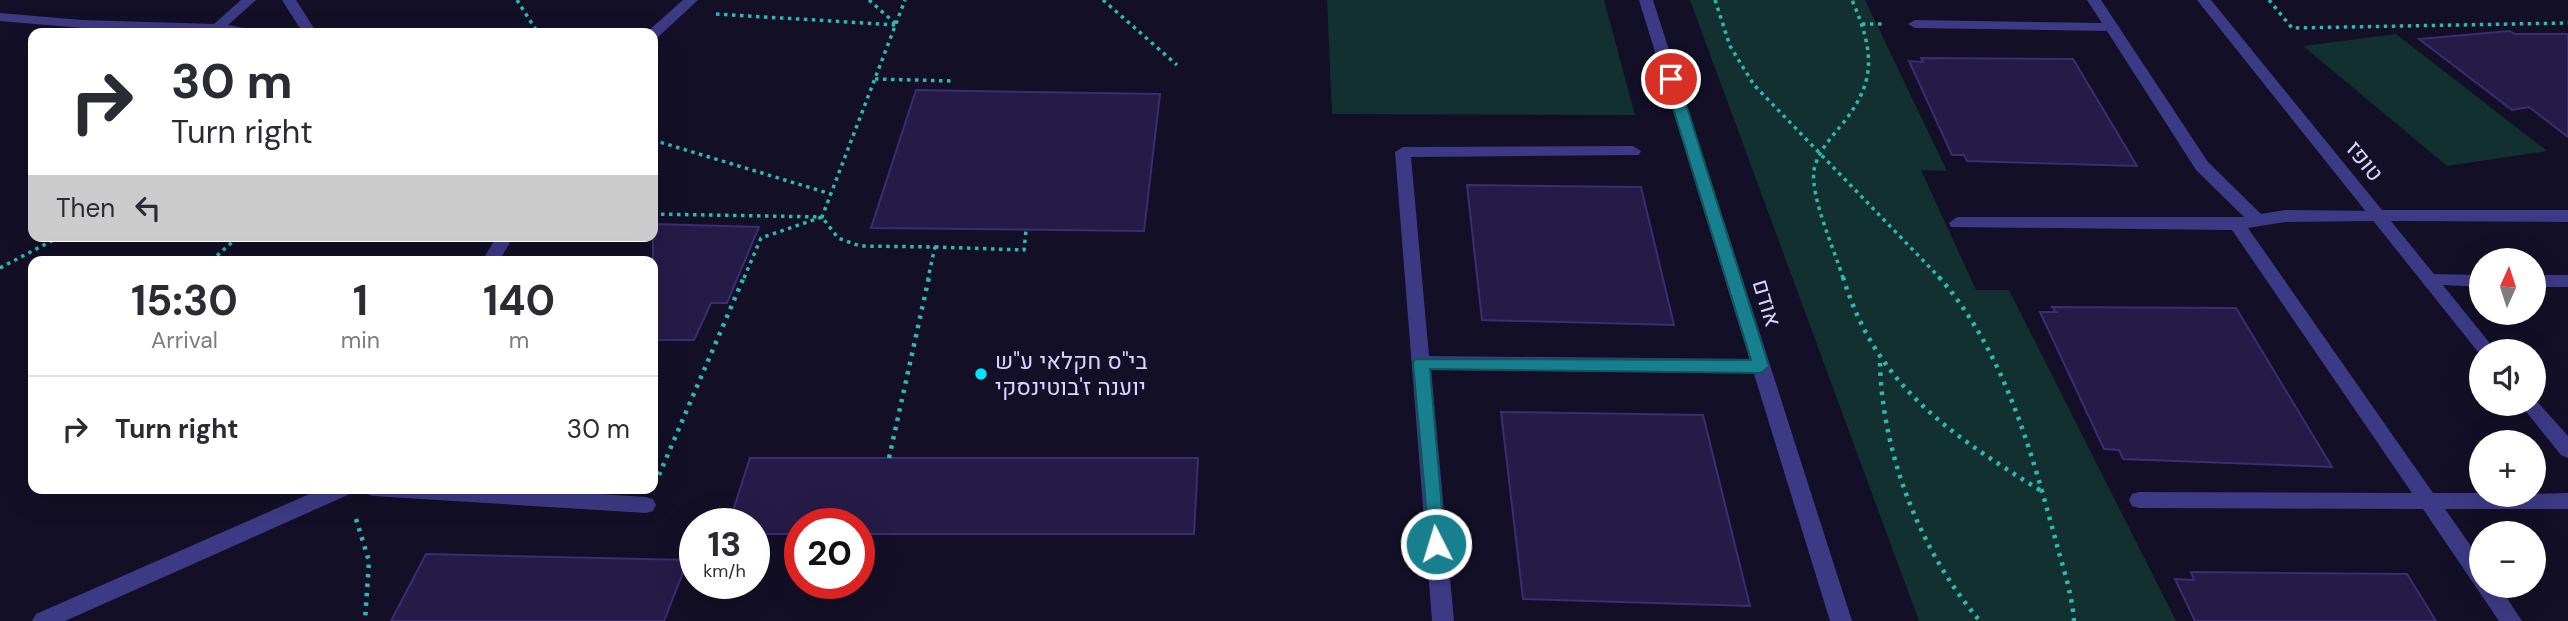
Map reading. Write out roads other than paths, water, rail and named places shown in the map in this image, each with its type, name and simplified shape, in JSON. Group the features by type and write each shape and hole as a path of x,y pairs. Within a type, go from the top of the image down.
{"street":[{"path":"217,27 249,0"},
{"path":"289,0 307,28"},
{"path":"658,30 691,0"},
{"name":"אודם","path":"1646,0 1841,621"},
{"path":"2095,0 2202,166 2258,221"},
{"name":"טופז","path":"2204,0 2477,339"},
{"path":"0,17 82,24 223,28"},
{"path":"1915,24 2112,27"},
{"path":"1443,621 1403,152 1633,151"},
{"path":"1957,223 2237,224 2286,216 2568,216"},
{"path":"2237,224 2469,560"},
{"path":"2430,281 2469,281"},
{"path":"2546,281 2568,281"},
{"path":"1421,363 1761,366"},
{"path":"2541,416 2568,450"},
{"path":"43,621 329,494"},
{"path":"469,494 646,505"},
{"path":"2139,500 2568,501"},
{"path":"2495,598 2511,621"}],"place":[{"name":"בי\"ס חקלאי ע\"ש יוענה ז'בוטינסקי","path":"981,374"}]}
